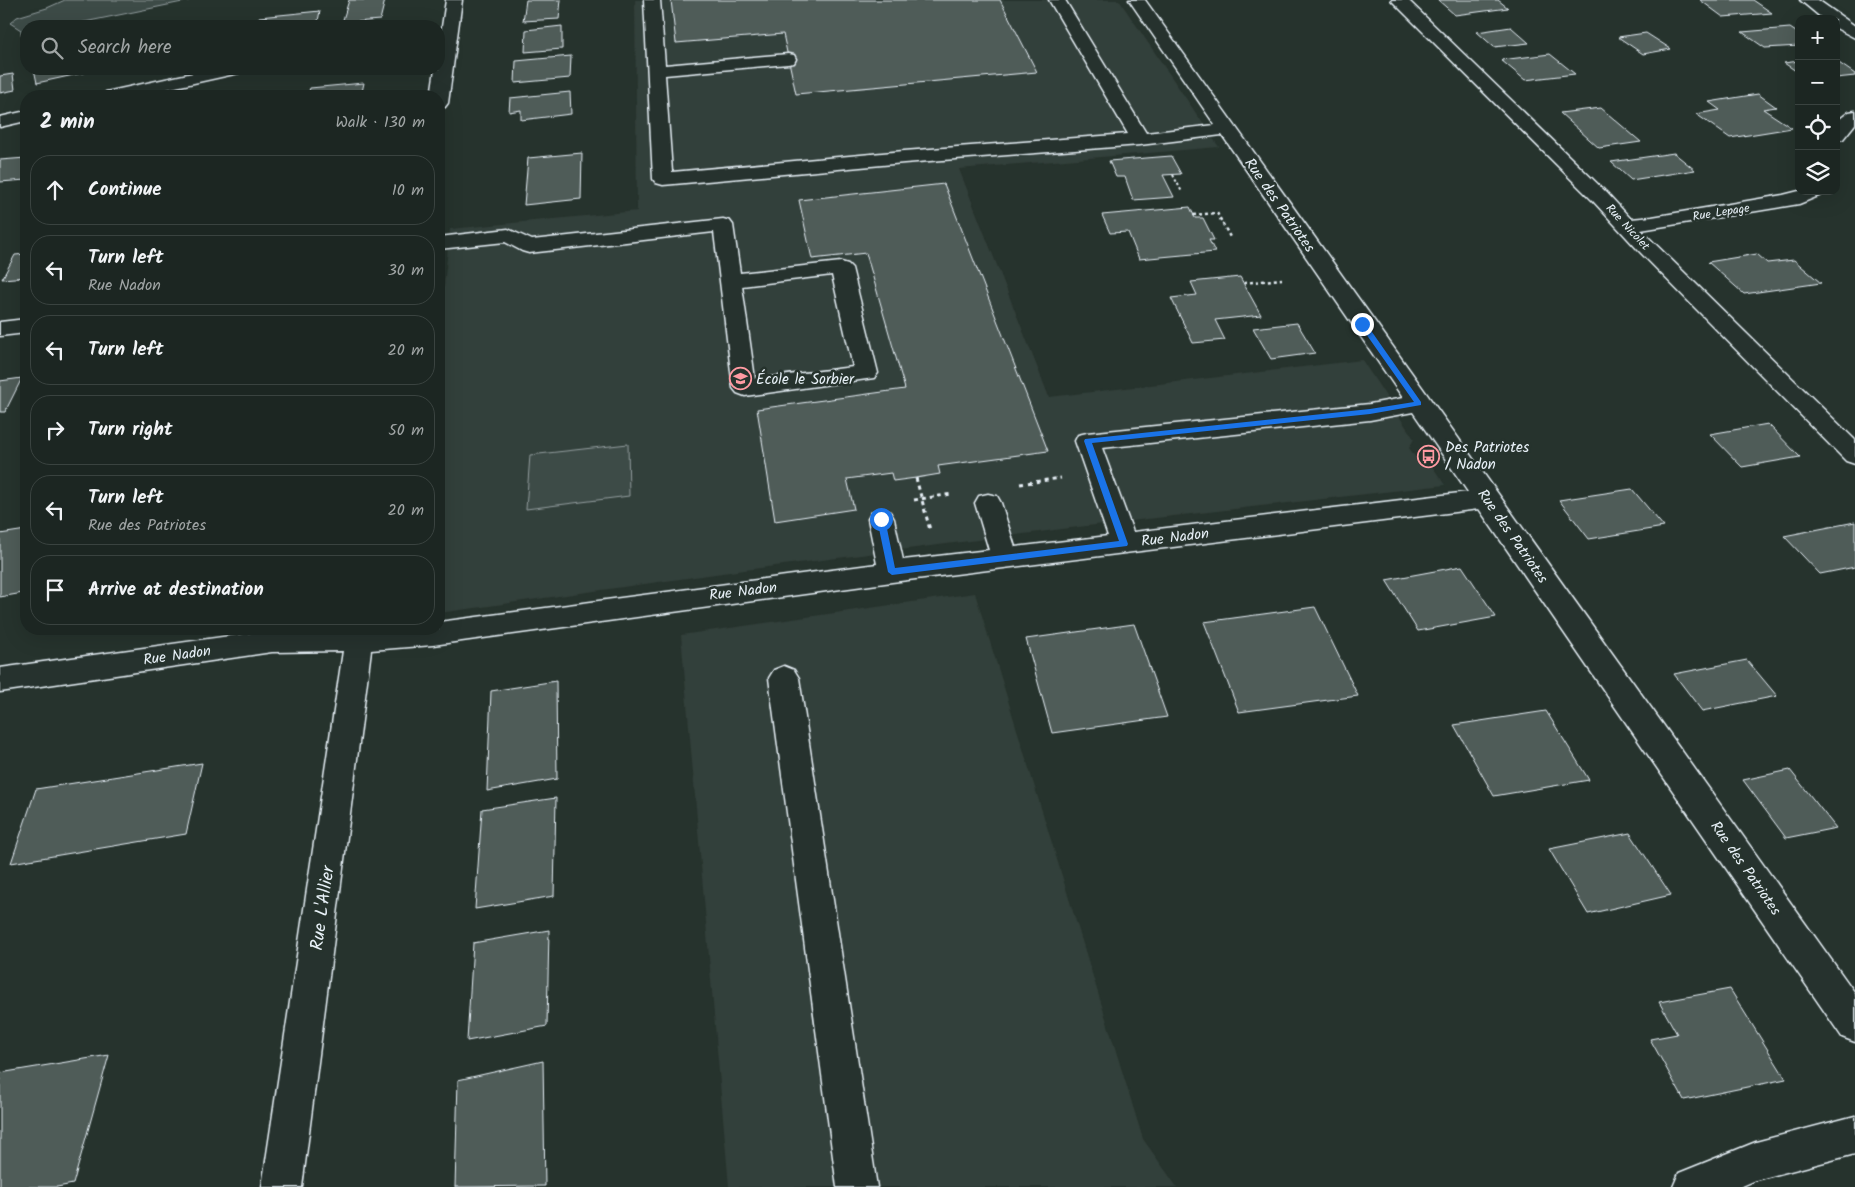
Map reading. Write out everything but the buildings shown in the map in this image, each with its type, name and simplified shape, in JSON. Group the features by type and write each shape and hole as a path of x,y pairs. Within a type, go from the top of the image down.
{"street":[{"path":"445,38 454,0"},
{"path":"652,0 664,179 904,157 1140,139 1226,129"},
{"path":"1057,0 1140,139"},
{"name":"Rue des Patriotes","path":"1137,0 1855,1024"},
{"name":"Rue Nicolet","path":"1400,0 1855,455"},
{"path":"1808,0 1828,15"},
{"path":"1840,24 1855,34"},
{"path":"656,71 788,59"},
{"path":"139,90 206,75"},
{"path":"440,90 441,75"},
{"path":"1840,130 1846,122 1855,116"},
{"path":"0,122 20,117"},
{"name":"Rue Lepage","path":"1626,225 1652,223 1799,198 1805,195"},
{"path":"445,242 508,236 529,247 723,225 745,388 866,372 841,268 731,281"},
{"path":"0,329 20,327"},
{"path":"1124,544 1087,441 1370,412 1418,403"},
{"name":"Rue Nadon","path":"445,632 892,572 1486,498"},
{"path":"988,503 1005,558"},
{"path":"881,519 892,572"},
{"name":"Rue Nadon","path":"0,680 272,641 347,635"},
{"name":"Rue L'Allier","path":"282,1187 360,635"},
{"path":"784,678 857,1187"},
{"path":"1693,1187 1756,1161 1855,1135"}],"path":[{"path":"1173,175 1182,192"},
{"path":"1193,215 1217,213 1231,239"},
{"path":"1244,283 1282,280"},
{"path":"916,478 929,525"}],"shaded area":[{"path":"65,0 192,0 94,20 20,20 20,29 10,23 17,17 47,8"},
{"name":"École le Sorbier","path":"635,0 1119,0 1219,147 959,169 1049,397 1362,360 1414,439 1409,448 1421,465 1430,463 1445,485 1078,527 737,571 445,612 445,277 450,229 637,211"},
{"path":"628,444 629,496 526,509 530,455"},
{"path":"975,593 1143,1139 1177,1187 729,1187 681,635"}],"place":[{"name":"École le Sorbier","path":"740,379"},
{"name":"Des Patriotes / Nadon","path":"1429,456"}],"route":[{"path":"881,519 892,572 1124,544 1087,441 1370,412 1418,403 1362,324"}]}
